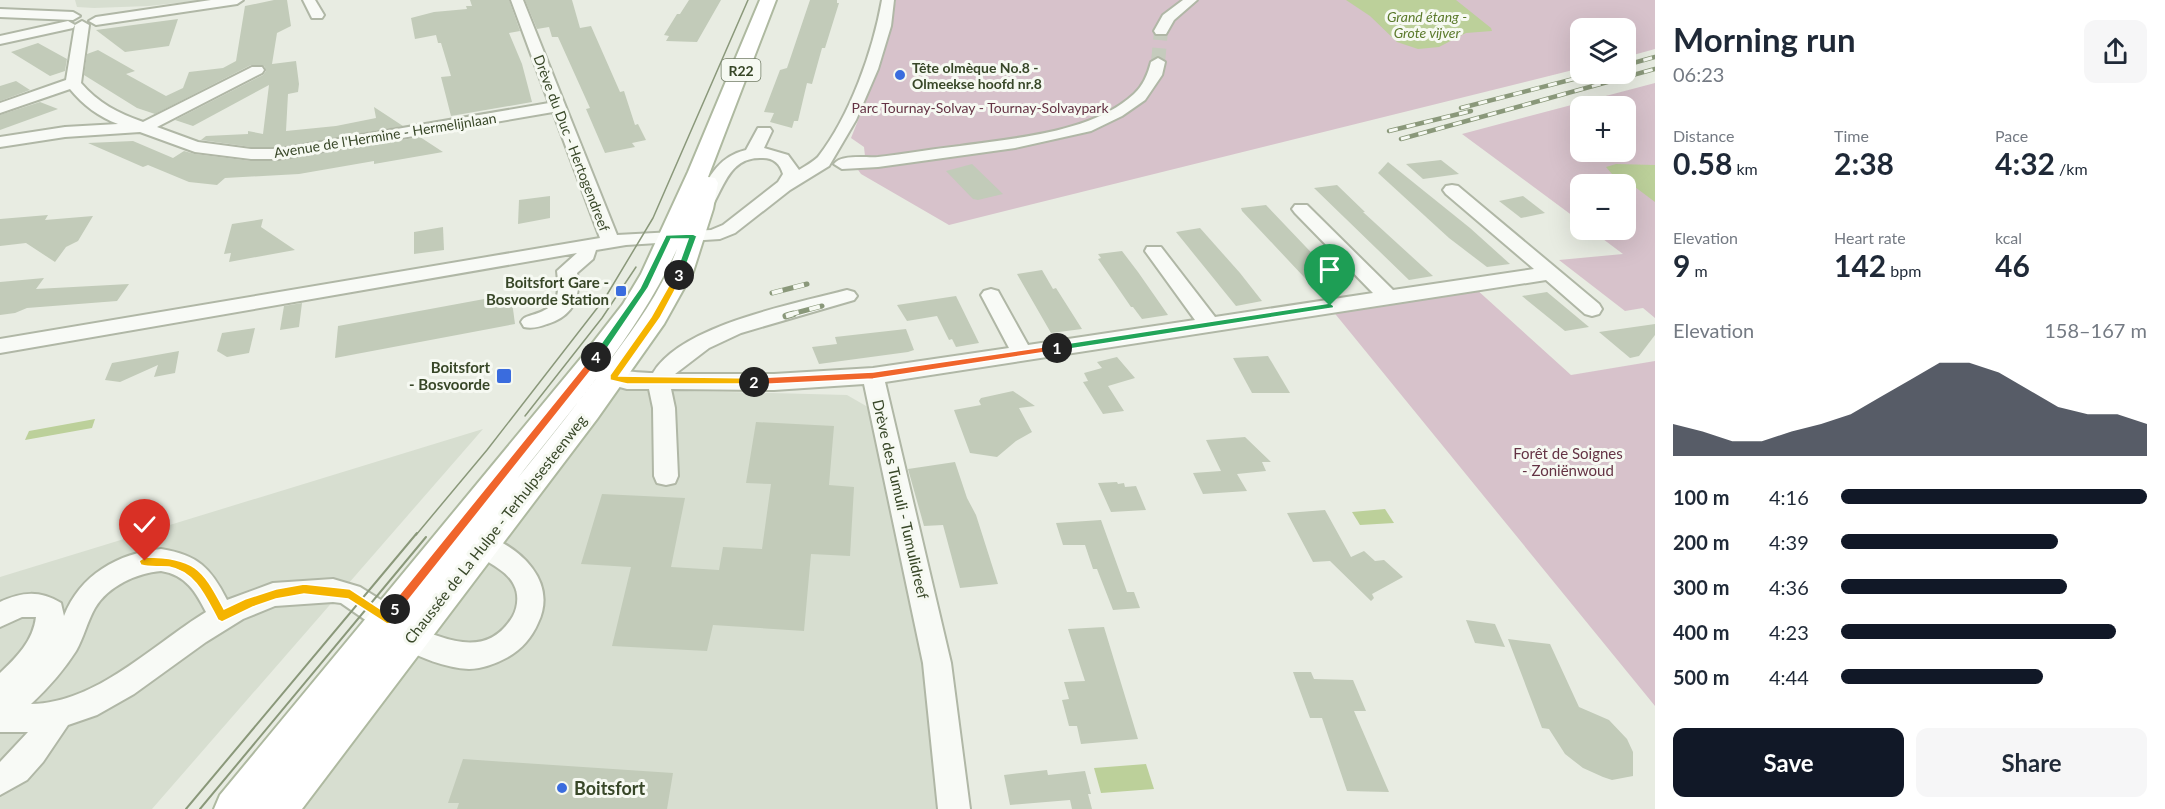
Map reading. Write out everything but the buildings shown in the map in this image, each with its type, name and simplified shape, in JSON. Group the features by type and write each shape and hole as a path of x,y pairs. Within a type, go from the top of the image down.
{"main road":[{"name":"R22","path":"714,139 768,0"},
{"name":"Chaussée de La Hulpe - Terhulpsesteenweg","path":"234,809 398,628 483,544 613,378 669,295 681,272 688,227 714,139"},
{"name":"Chaussée de La Hulpe - Terhulpsesteenweg","path":"277,809 398,628 591,365 688,227 714,139"}],"street":[{"path":"0,40 84,20 237,0"},
{"path":"309,0 317,15"},
{"name":"Drève du Duc - Hertogendreef","path":"517,0 611,242 688,227"},
{"path":"784,186 792,174 790,166 776,155 753,153 737,158 724,167 688,227 713,235 729,229 784,186 832,164 848,120 871,69 884,26 888,0"},
{"path":"1161,31 1168,18 1191,0"},
{"path":"0,13 84,20"},
{"path":"0,108 73,82 84,20"},
{"path":"790,166 812,161 832,164 878,162 1015,143 1085,128 1140,97 1152,82 1158,62"},
{"path":"0,142 65,132 146,128 257,70"},
{"name":"Avenue de l'Hermine - Hermelijnlaan","path":"73,82 83,95 110,115 195,147 220,152 279,154 558,106"},
{"path":"753,153 764,131"},
{"path":"832,164 851,180"},
{"path":"1452,190 1592,309"},
{"path":"1301,209 1388,297"},
{"path":"0,346 611,242"},
{"path":"531,322 554,314 568,300 570,291 567,271 586,255 586,246"},
{"path":"1154,251 1210,325"},
{"path":"613,378 627,381 774,382 873,376 1550,273"},
{"path":"991,295 1022,353"},
{"path":"666,476 664,408 660,395 660,381 669,365 702,343 734,328 847,296"},
{"name":"Drève des Tumuli - Tumulidreef","path":"873,376 937,663 954,809"},
{"path":"5,710 57,715 87,706 128,684 222,616 267,597 304,589 350,594 431,648 472,656 492,651 507,643 520,628 532,597 527,582 508,558 483,544"},
{"path":"5,710 39,677 57,654 72,631 86,598 100,584 120,571 145,561 168,562 188,568 205,584 222,616"},
{"path":"0,615 27,603 40,604 51,610 50,626 43,644 23,671 5,710"},
{"path":"2,781 23,761 57,715"}],"shaded area":[{"path":"75,0 204,0 149,6 94,8 77,7"},
{"path":"610,389 847,395 873,410 934,669 948,809 292,809"},
{"path":"483,429 152,809 0,809 0,577"}],"green space":[{"name":"Parc Tournay-Solvay - Tournay-Solvaypark","path":"896,0 1655,0 1655,49 1636,54 1636,18 1570,18 1570,71 949,225 861,174 856,167 865,156 864,147 851,138 883,58"},
{"path":"1655,83 1655,318 1643,308 1625,311 1559,260 1623,254 1604,240 1636,240 1636,174 1570,174 1570,214 1462,134 1570,105 1570,162 1636,162 1636,96 1606,96"},
{"name":"Forêt de Soignes - Zoniënwoud","path":"1476,289 1571,375 1655,361 1655,706 1332,310"}],"water":[{"name":"Grand étang - Grote vijver","path":"1346,0 1456,0 1492,31 1466,33 1439,47 1418,49 1397,42 1370,16"},
{"path":"1616,164 1655,165 1655,202 1636,188 1636,174 1612,174 1606,167"},
{"path":"95,419 92,428 25,440 29,431"},
{"path":"1385,509 1394,523 1360,525 1352,512"},
{"path":"1146,764 1154,789 1101,793 1094,768"}],"tunnel":[{"path":"1158,62 1161,31"}],"tram line":[{"path":"416,535 487,450 605,298 653,218 748,0"},
{"path":"525,416 602,318 636,267"},
{"path":"186,809 417,533"},
{"path":"200,809 426,537"}],"railway":[{"path":"1636,62 1655,57"},
{"path":"1401,139 1655,69"},
{"path":"1461,108 1570,80"},
{"path":"1389,131 1471,111"},
{"path":"772,293 807,284"},
{"path":"788,315 822,306"},
{"path":"786,316 793,314"}],"place":[{"name":"Tête olmèque No.8 - Olmeekse hoofd nr.8","path":"900,75"},
{"name":"Boitsfort Gare - Bosvoorde Station","path":"621,291"},
{"name":"Boitsfort - Bosvoorde","path":"504,376"},
{"name":"Boitsfort","path":"562,788"}],"route":[{"path":"145,561 168,562 188,568 205,584 222,616 249,603 276,594 304,589 350,594 359,603 368,606 387,619 591,365 644,288 669,237 693,236 681,272 655,318 613,378 627,381 774,382 873,376 1330,306"}]}
